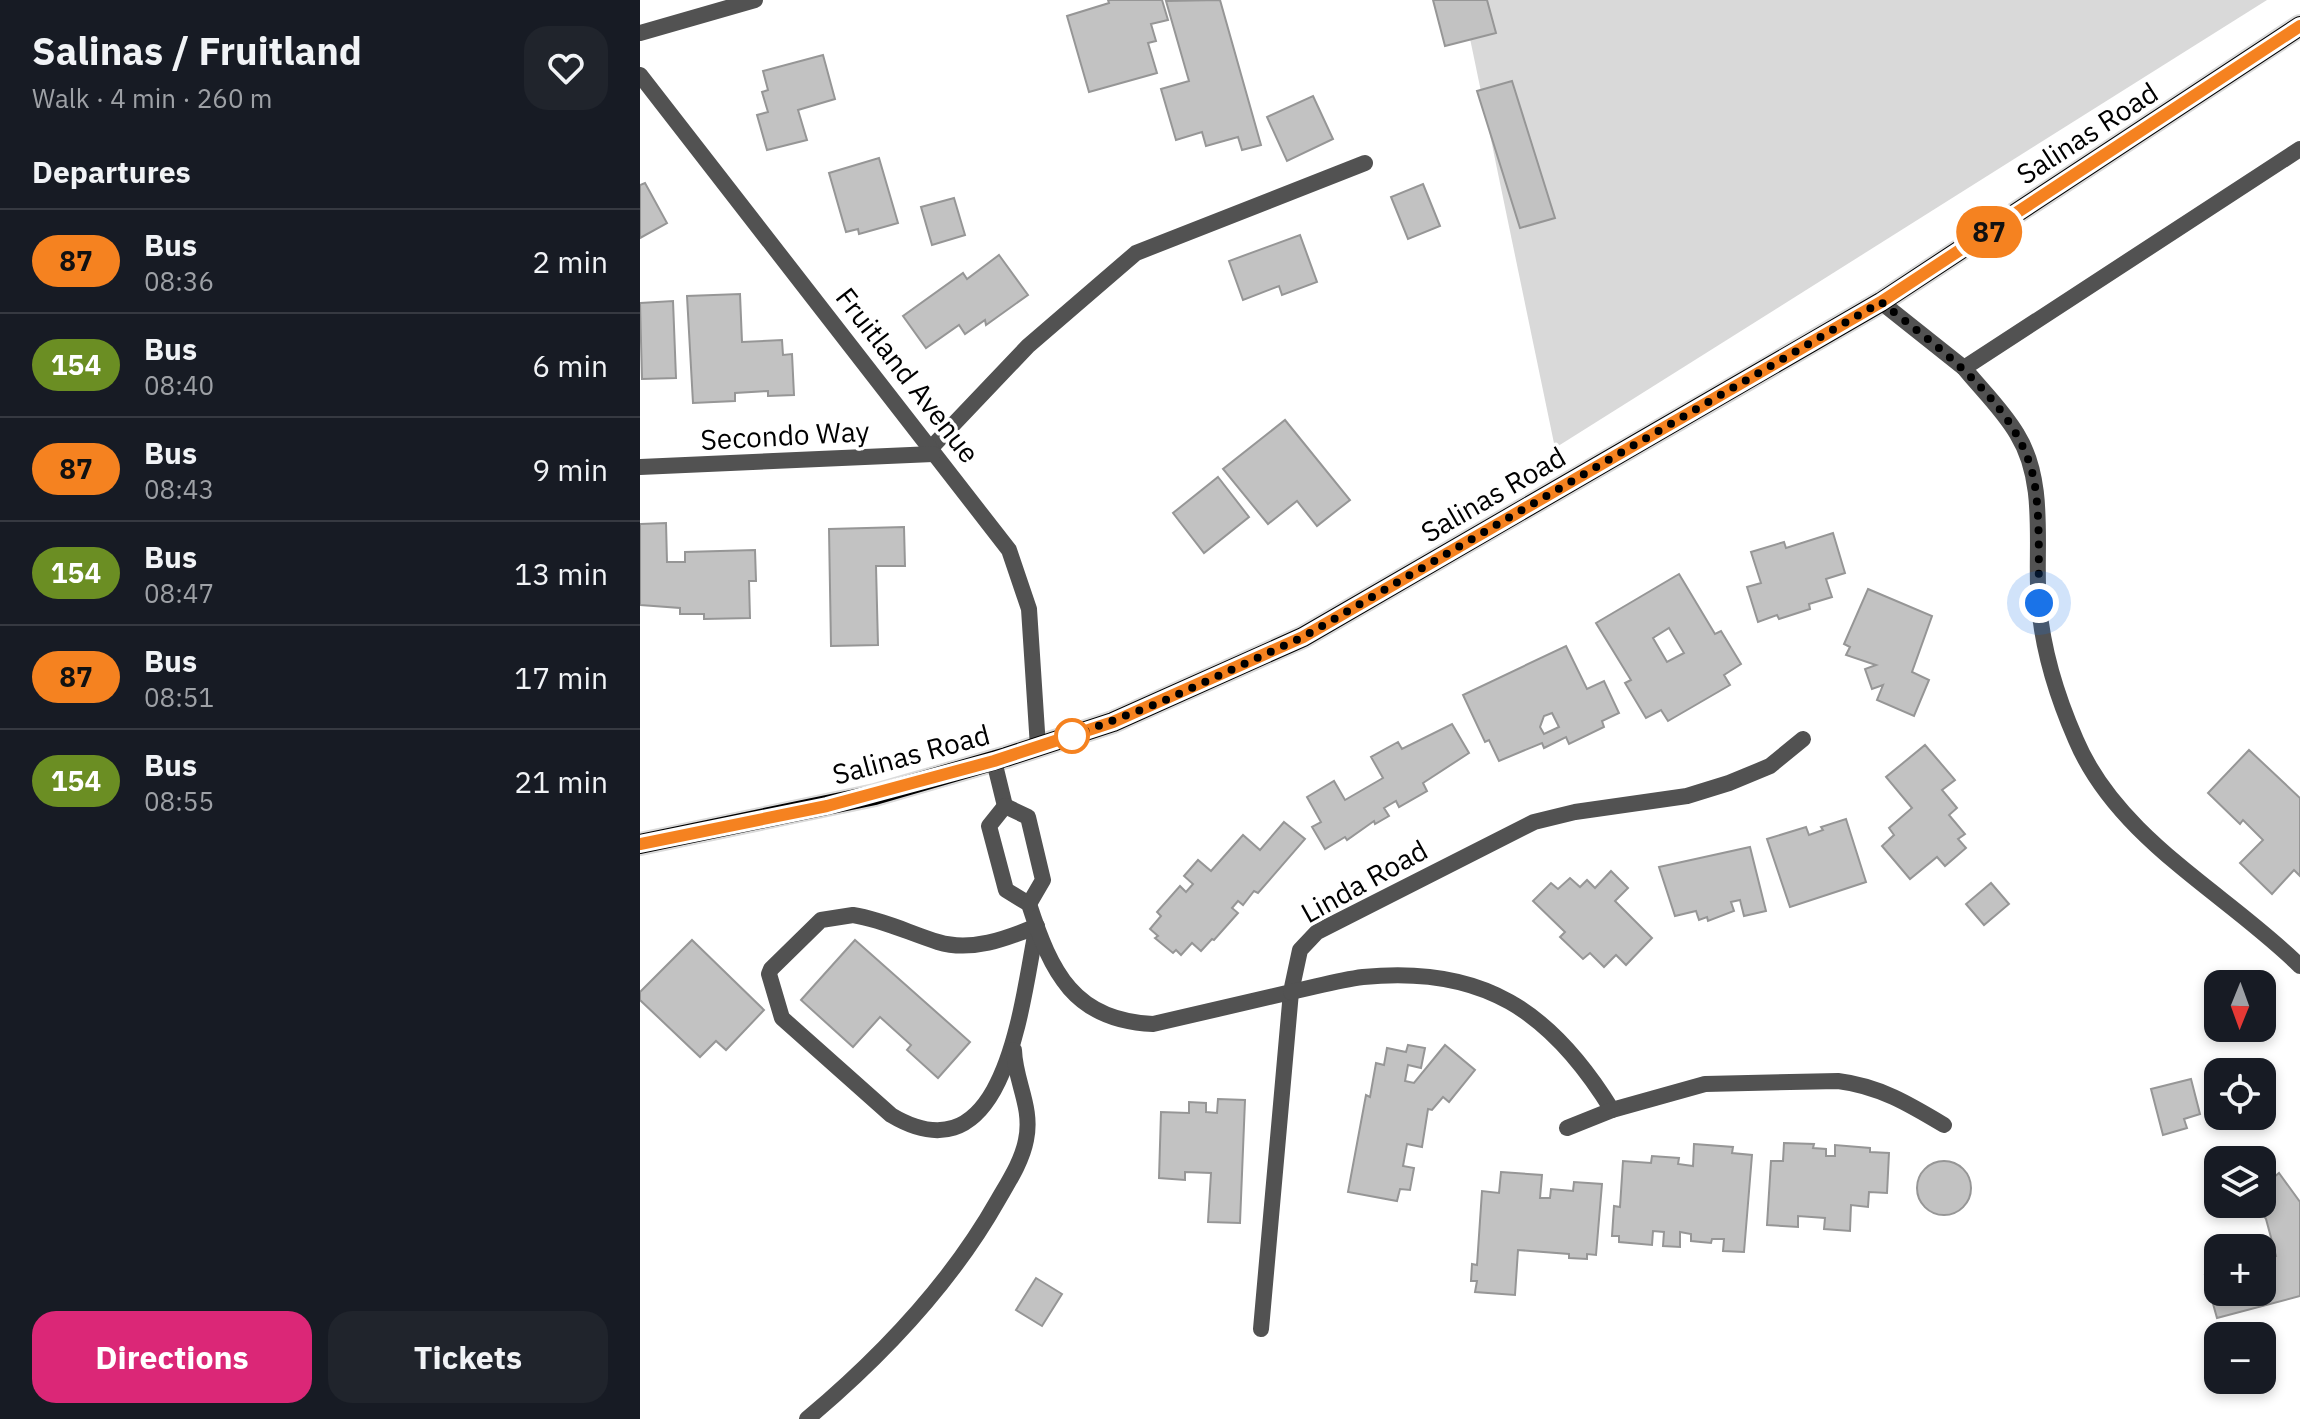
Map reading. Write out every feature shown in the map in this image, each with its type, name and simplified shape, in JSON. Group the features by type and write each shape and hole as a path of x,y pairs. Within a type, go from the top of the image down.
{"main road":[{"name":"Salinas Road","path":"640,844 875,795 994,761 1159,703 1303,637 1881,302 2300,26"}],"street":[{"path":"640,33 755,0"},
{"name":"Fruitland Avenue","path":"640,75 999,534 1024,588 1032,633 1038,747"},
{"path":"1964,368 2300,149"},
{"path":"932,451 1028,346 1136,253 1365,163"},
{"path":"1881,302 1964,368 2018,434 2028,458 2036,501 2043,639 2076,740 2095,777 2142,834 2228,902 2300,966"},
{"name":"Secondo Way","path":"640,467 932,451"},
{"name":"Linda Road","path":"1261,1329 1291,992 1300,950 1317,932 1511,832 1553,816 1661,801 1729,783 1770,766 1803,739"},
{"path":"994,761 1005,806"},
{"path":"1005,806 989,826 1006,890 1029,904 1043,947 1064,982 1091,1010 1134,1023 1171,1022 1359,977 1432,978 1483,990 1511,1001 1538,1018 1559,1036 1591,1075 1612,1110"},
{"path":"1005,806 1028,817 1043,880 1029,904"},
{"path":"837,917 870,918 938,942 961,946 990,942 1037,926 1013,1042 1000,1082 977,1113 954,1127 922,1128 891,1115 782,1018 769,974 809,929 821,920 837,917"},
{"path":"807,1419 857,1375 936,1291 976,1239 1010,1179 1026,1139 1028,1115 1013,1042"},
{"path":"1567,1128 1612,1110 1705,1084 1838,1081 1857,1083 1895,1096 1944,1125"}],"shaded area":[{"path":"1462,0 2267,0 1555,448"}],"building":[{"path":"1108,0 1162,0 1168,20 1151,24 1156,41 1148,43 1157,73 1089,92 1067,16 1109,3"},
{"path":"1220,0 1261,145 1242,150 1238,137 1206,146 1202,132 1176,140 1161,89 1189,81 1166,1"},
{"path":"1433,0 1487,0 1496,33 1445,46"},
{"path":"823,55 835,99 798,110 807,140 767,150 757,115 768,112 762,92 768,90 763,71"},
{"path":"1512,81 1555,218 1520,228 1477,91"},
{"path":"1313,96 1333,139 1287,161 1267,117"},
{"path":"879,158 898,223 859,234 858,229 846,232 829,173"},
{"path":"645,183 667,223 640,238 640,185"},
{"path":"1423,184 1440,226 1408,239 1391,197"},
{"path":"954,198 965,235 932,245 921,207"},
{"path":"1300,235 1317,282 1282,295 1279,286 1243,300 1229,261"},
{"path":"999,255 1028,295 986,325 985,320 965,334 959,325 926,348 903,316 963,273 967,279"},
{"path":"740,294 742,342 782,340 783,355 792,354 794,395 768,396 768,391 735,393 735,401 693,403 687,296"},
{"path":"673,301 676,378 642,379 640,303"},
{"path":"1285,420 1350,500 1317,526 1297,501 1268,524 1223,469"},
{"path":"1218,477 1249,517 1204,553 1173,513"},
{"path":"666,523 667,562 685,562 685,552 755,550 756,581 749,581 750,618 704,619 704,614 680,614 680,608 640,605 640,524"},
{"path":"904,527 905,566 876,566 878,645 831,646 829,529"},
{"path":"1833,533 1845,573 1826,579 1832,597 1809,604 1810,609 1758,622 1747,587 1761,583 1751,552 1784,542 1786,548"},
{"path":"1679,574 1715,634 1721,631 1741,664 1724,675 1730,685 1668,721 1661,710 1646,718 1625,683 1631,680 1596,623","holes":["1669,628 1684,653 1667,662 1653,638"]},
{"path":"1868,589 1932,616 1912,672 1929,680 1914,716 1877,700 1883,685 1872,689 1865,669 1876,665 1846,655 1850,647 1844,644"},
{"path":"1566,646 1587,689 1604,681 1619,713 1602,721 1604,727 1569,744 1566,737 1544,748 1542,743 1499,761 1489,740 1485,742 1463,695","holes":["1552,713 1559,727 1544,734 1540,727 1544,716"]},
{"path":"1452,724 1469,753 1423,783 1427,791 1399,807 1396,801 1384,808 1389,816 1375,824 1374,821 1347,840 1345,837 1325,849 1312,827 1321,822 1307,797 1334,781 1345,800 1383,778 1371,757 1398,742 1402,749"},
{"path":"1925,745 1955,780 1942,790 1957,808 1949,815 1965,834 1958,839 1966,848 1945,866 1937,857 1910,879 1882,846 1894,835 1889,828 1912,808 1886,777"},
{"path":"2249,750 2300,798 2300,876 2294,870 2272,894 2240,863 2263,840 2243,820 2240,824 2208,793"},
{"path":"1846,819 1866,882 1790,907 1767,839 1806,827 1809,835 1823,830 1821,827"},
{"path":"1284,822 1305,839 1258,893 1254,891 1243,905 1238,901 1232,908 1238,913 1214,940 1201,951 1192,943 1181,955 1176,950 1173,953 1155,938 1158,936 1150,929 1161,916 1157,912 1180,886 1186,892 1193,884 1184,876 1198,860 1211,871 1243,835 1260,850"},
{"path":"1750,847 1766,911 1744,916 1740,900 1731,902 1734,911 1708,921 1707,917 1699,920 1696,911 1675,916 1659,867"},
{"path":"1611,871 1628,888 1615,901 1652,938 1626,965 1616,955 1604,967 1590,953 1583,959 1560,937 1565,932 1533,901 1551,883 1558,889 1570,878 1580,887 1587,880 1595,888"},
{"path":"1991,883 2009,904 1984,925 1966,904"},
{"path":"692,940 764,1010 726,1050 716,1041 700,1057 640,1000 640,992"},
{"path":"855,940 970,1042 938,1078 907,1050 911,1045 880,1017 853,1047 801,1000"},
{"path":"1408,1045 1425,1048 1421,1068 1408,1065 1405,1081 1414,1083 1445,1045 1475,1070 1449,1102 1443,1097 1432,1110 1428,1109 1422,1147 1407,1144 1403,1166 1414,1168 1410,1190 1400,1189 1397,1201 1348,1192 1366,1095 1370,1097 1376,1063 1384,1065 1387,1048 1406,1052"},
{"path":"2191,1079 2200,1114 2184,1119 2187,1128 2163,1135 2151,1089"},
{"path":"1218,1099 1245,1100 1240,1223 1208,1222 1211,1173 1185,1172 1185,1180 1159,1178 1161,1112 1189,1113 1189,1102 1206,1103 1206,1112 1217,1113"},
{"path":"1784,1143 1814,1144 1813,1148 1826,1149 1826,1156 1835,1156 1835,1145 1889,1153 1887,1193 1869,1192 1868,1207 1851,1205 1850,1231 1824,1229 1825,1218 1798,1216 1798,1227 1767,1225 1771,1161 1783,1161"},
{"path":"1694,1144 1733,1147 1732,1153 1752,1155 1744,1252 1723,1251 1724,1239 1712,1239 1711,1243 1691,1241 1691,1234 1680,1232 1680,1247 1663,1246 1664,1232 1653,1231 1652,1245 1619,1242 1619,1236 1612,1236 1614,1206 1620,1207 1623,1161 1651,1163 1652,1156 1679,1158 1678,1164 1693,1166"},
{"path":"1944,1161 1963,1169 1971,1188 1963,1207 1944,1215 1925,1207 1917,1188 1925,1169"},
{"path":"1501,1172 1542,1175 1540,1198 1550,1198 1551,1189 1573,1191 1574,1182 1602,1184 1596,1255 1587,1254 1587,1259 1569,1258 1569,1254 1518,1250 1515,1295 1475,1292 1477,1281 1471,1281 1472,1264 1477,1265 1482,1191 1499,1193"},
{"path":"2279,1173 2300,1202 2300,1296 2276,1302 2276,1234 2270,1234 2265,1218 2276,1218 2276,1175"},
{"path":"1036,1278 1062,1294 1042,1326 1016,1310"},
{"path":"2214,1306 2262,1306 2217,1318"}],"bus line":[{"name":"87","path":"640,844 875,795 994,761 1113,722 1303,637 1881,302 2300,26"}],"route":[{"path":"1072,736 1159,703 1303,637 1881,302 1964,368 2018,434 2034,482 2039,603"}]}
